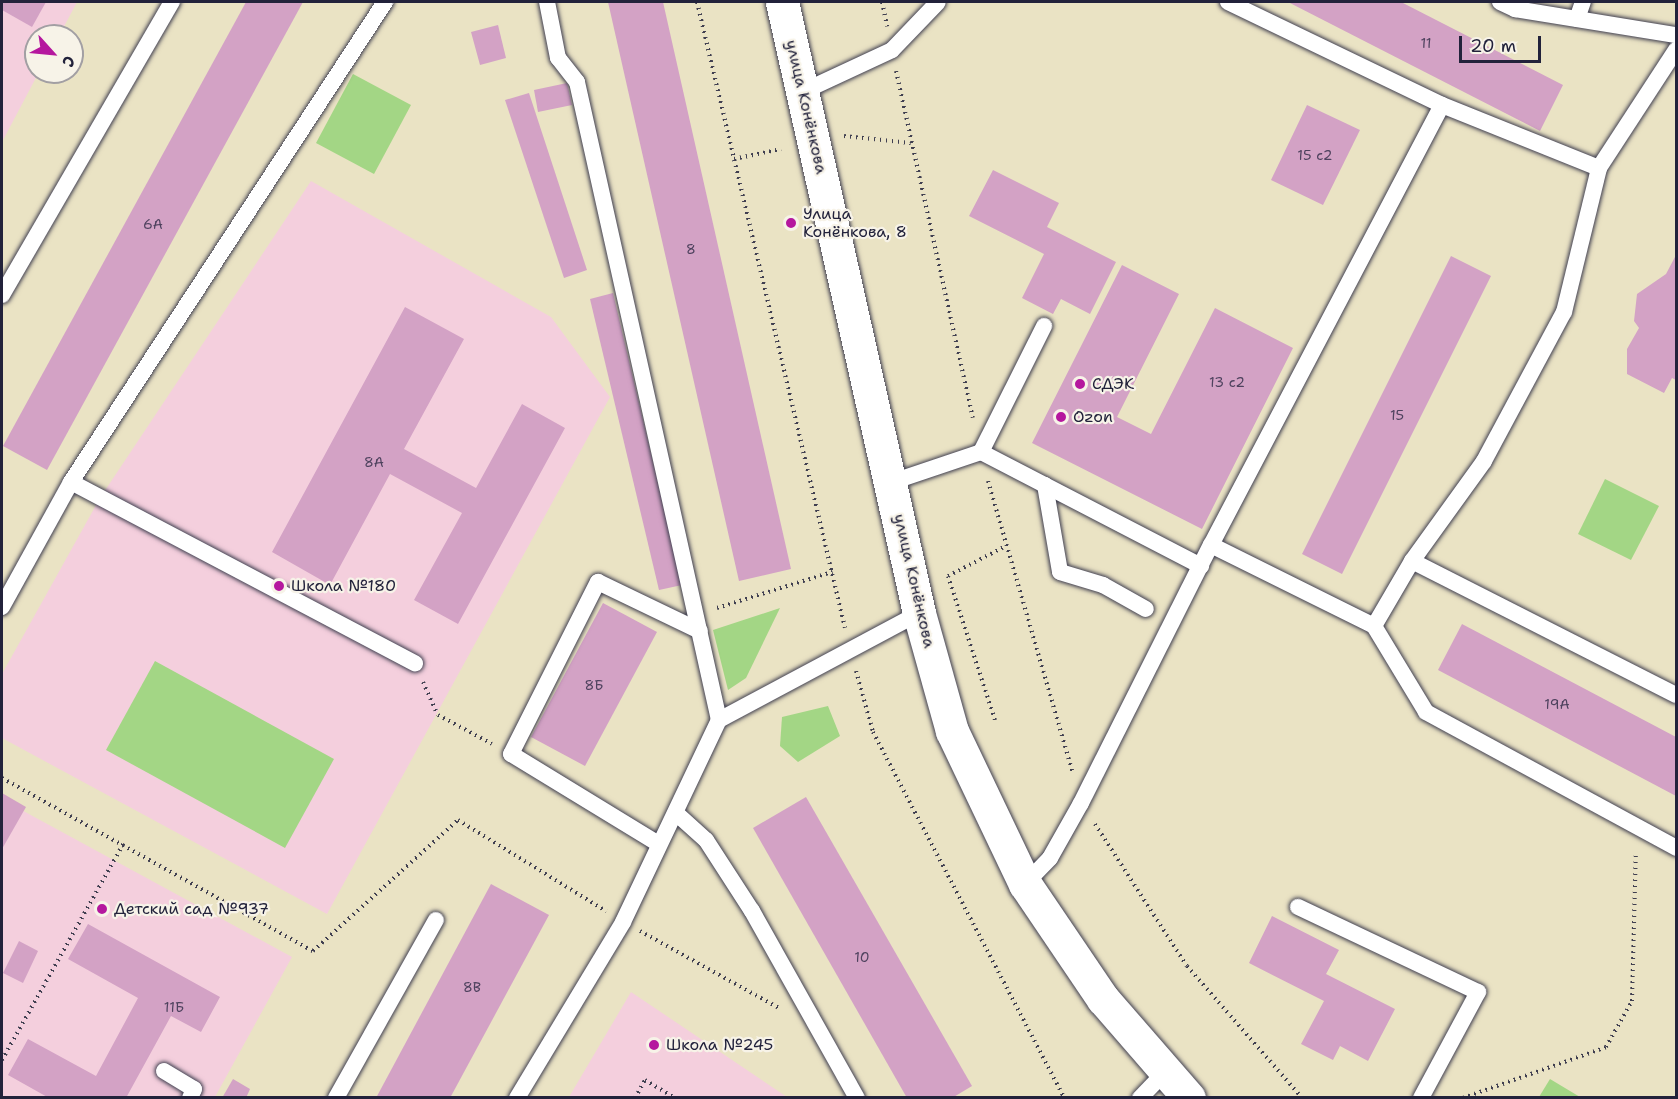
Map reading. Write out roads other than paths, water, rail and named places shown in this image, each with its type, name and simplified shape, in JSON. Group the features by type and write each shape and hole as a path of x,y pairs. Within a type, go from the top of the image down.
{"street":[{"name":"улица Конёнкова","path":"782,2 892,482 919,613 952,731 1025,884 1103,999 1189,1098"}],"lane":[{"path":"2,295 172,2"},
{"path":"2,607 71,482 385,2"},
{"path":"517,1098 623,922 657,843 677,814 719,720 577,82 558,58 547,2"},
{"path":"802,92 892,50 938,2"},
{"path":"1228,2 1442,105 1599,168"},
{"path":"1500,2 1515,9 1677,34"},
{"path":"1577,19 1583,2"},
{"path":"1374,626 1412,561 1484,461 1564,312 1599,168 1677,50"},
{"path":"1025,884 1050,858 1081,803 1211,546 1442,105"},
{"path":"892,482 981,452 1044,326"},
{"path":"981,452 1201,566"},
{"path":"71,482 415,663"},
{"path":"1045,485 1060,572 1103,585 1146,609"},
{"path":"1211,546 1374,626 1426,712 1677,849"},
{"path":"1412,561 1677,695"},
{"path":"657,843 511,754 598,582 698,622"},
{"path":"719,720 919,613"},
{"path":"677,814 706,840 857,1098"},
{"path":"1298,908 1478,992 1421,1098"},
{"path":"336,1098 436,920"},
{"path":"164,1071 194,1089 190,1098"},
{"path":"1140,1098 1165,1072"}],"place":[{"name":"Улица Конёнкова, 8","path":"791,223"},
{"name":"СДЭК","path":"1080,384"},
{"name":"Ozon","path":"1061,417"},
{"name":"Школа №180","path":"279,586"},
{"name":"Детский сад №937","path":"102,909"},
{"name":"Школа №245","path":"654,1045"}]}
